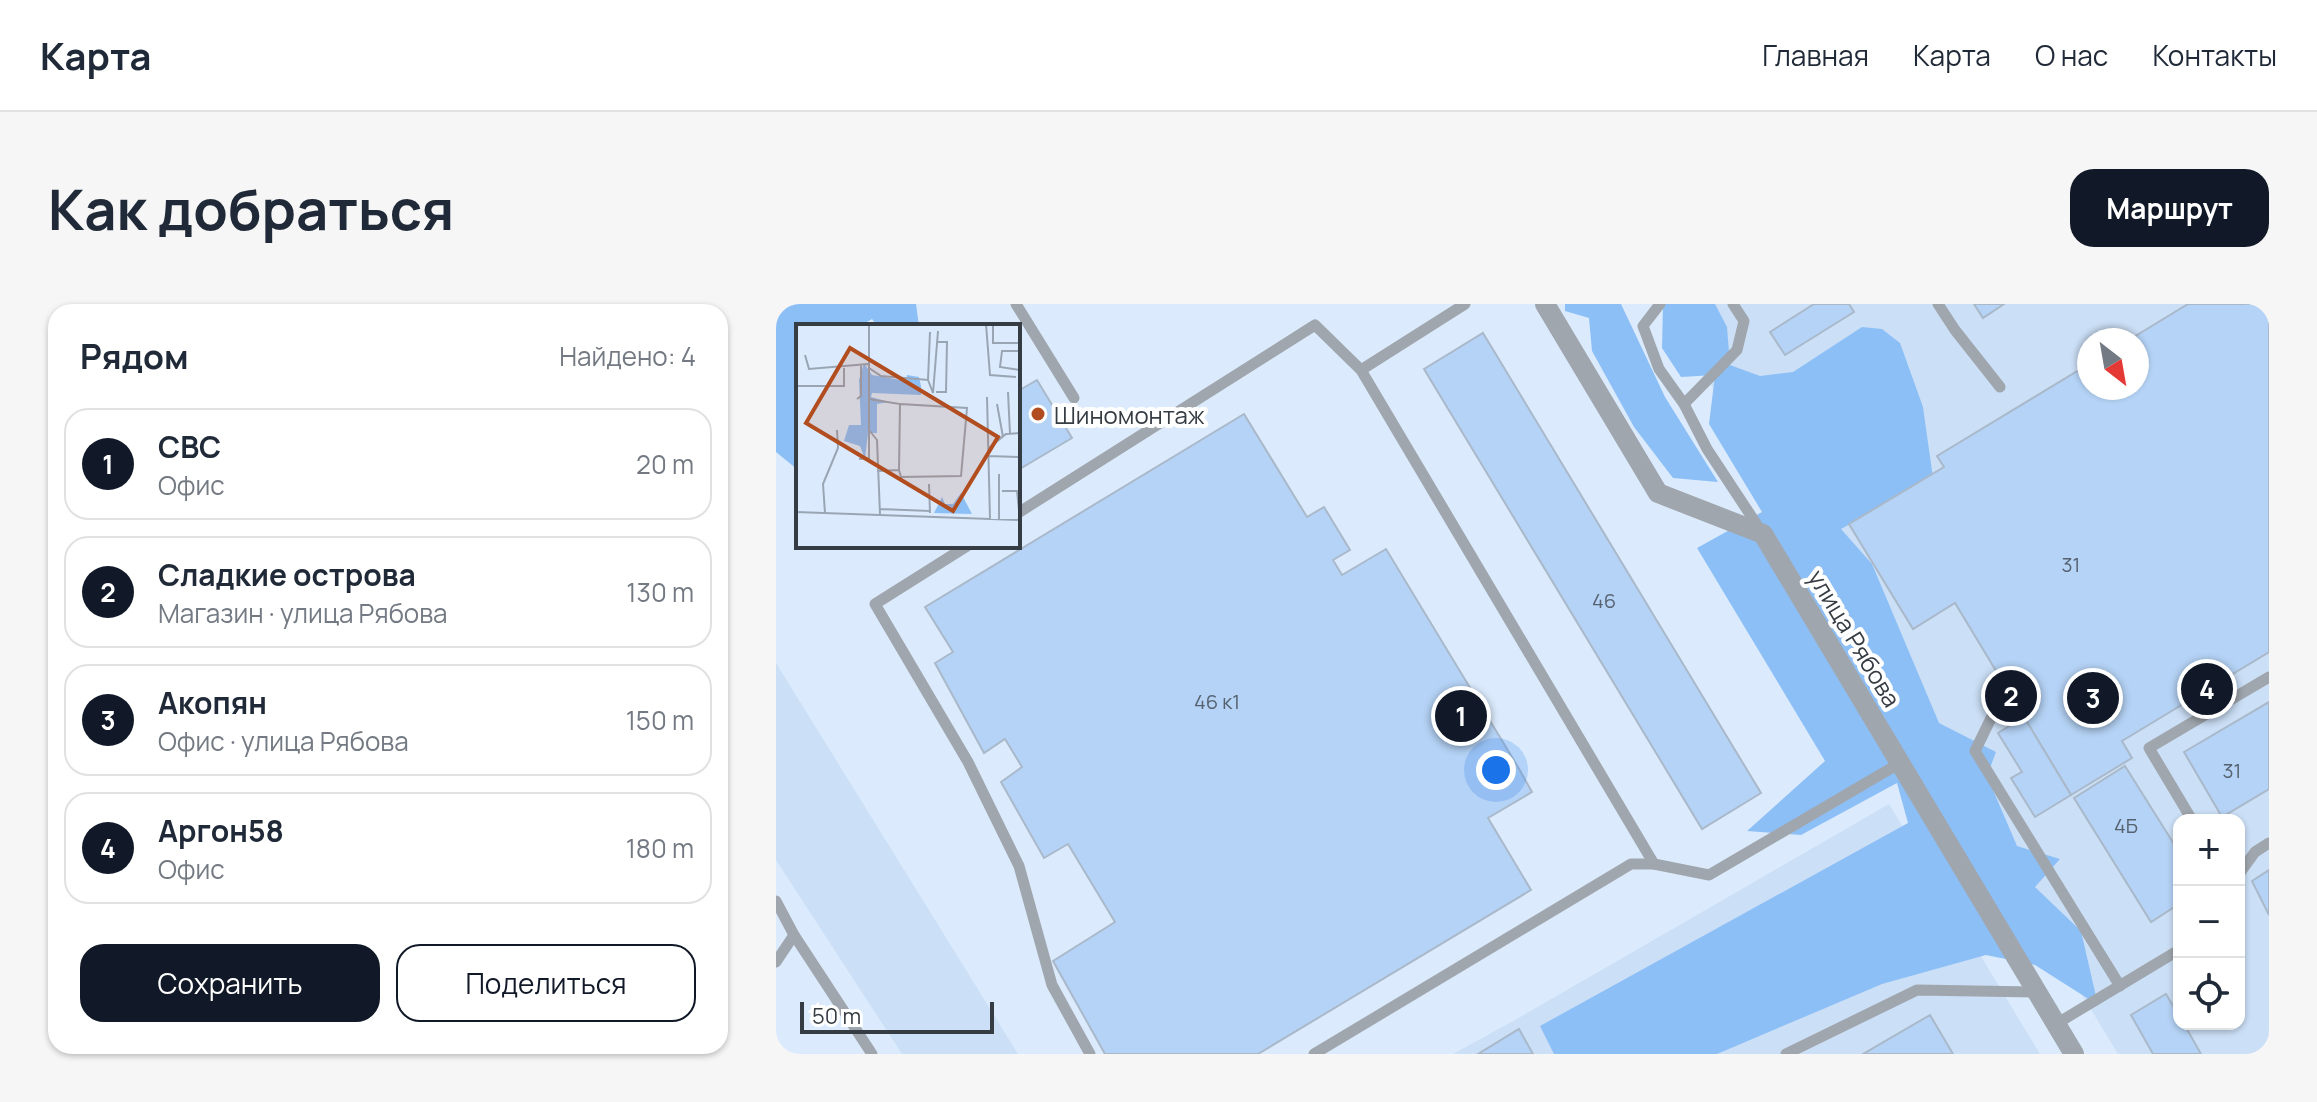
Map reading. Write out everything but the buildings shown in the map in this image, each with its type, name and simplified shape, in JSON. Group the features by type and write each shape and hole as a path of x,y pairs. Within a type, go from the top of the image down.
{"street":[{"path":"1545,304 1658,493 1763,534"},
{"name":"улица Рябова","path":"1763,534 2074,1054"}],"lane":[{"path":"1016,304 1074,398"},
{"path":"1361,370 1465,304"},
{"path":"1660,304 1643,326 1659,369 1684,404 1707,449 1763,534"},
{"path":"1684,404 1737,350 1744,321 1733,304"},
{"path":"1938,304 2000,387"},
{"path":"1020,512 1315,325 1361,370 1654,864"},
{"path":"964,548 875,604 968,762 1019,866 1052,985 1090,1054"},
{"path":"2188,814 2149,748 2269,677"},
{"path":"1996,708 1975,751 2120,986"},
{"path":"1314,1054 1631,864 1654,864 1709,875 1900,763"},
{"path":"2245,866 2255,852 2269,843"},
{"path":"776,901 794,935 872,1054"},
{"path":"776,962 794,935"},
{"path":"2056,1024 2173,954"},
{"path":"1786,1054 1917,990 2037,992"}],"shaded area":[{"path":"776,304 916,304 919,324 876,324 872,319 863,324 796,324 796,468 776,452"},
{"path":"1565,304 1621,304 1665,397 1718,482 1673,478 1634,427 1592,351 1589,318 1565,311"},
{"path":"1662,304 2269,304 2269,1054 2118,1054"},
{"path":"1663,304 1715,304 1727,327 1730,365 1760,376 1793,372 1862,327 1882,329 1900,343 1923,407 1933,478 1841,529 1872,564 1939,723 1996,752 1987,776 2017,846 2060,859 2035,887 2081,931 2098,1005 2035,965 1986,955 1882,984 1717,1054 1554,1054 1540,1026 1908,823 1897,783 1801,835 1747,831 1825,761 1697,548 1762,512 1709,424 1715,375 1681,377 1662,348"},
{"path":"776,663 1018,1054 902,1054 776,860"},
{"path":"1889,804 2040,1054 1453,1054 1515,1020"}],"place":[{"name":"Шиномонтаж","path":"1038,414"},
{"name":"Аргон58","path":"2207,689"},
{"name":"Сладкие острова","path":"2011,696"},
{"name":"Акопян","path":"2093,698"},
{"name":"СВС","path":"1461,716"}]}
